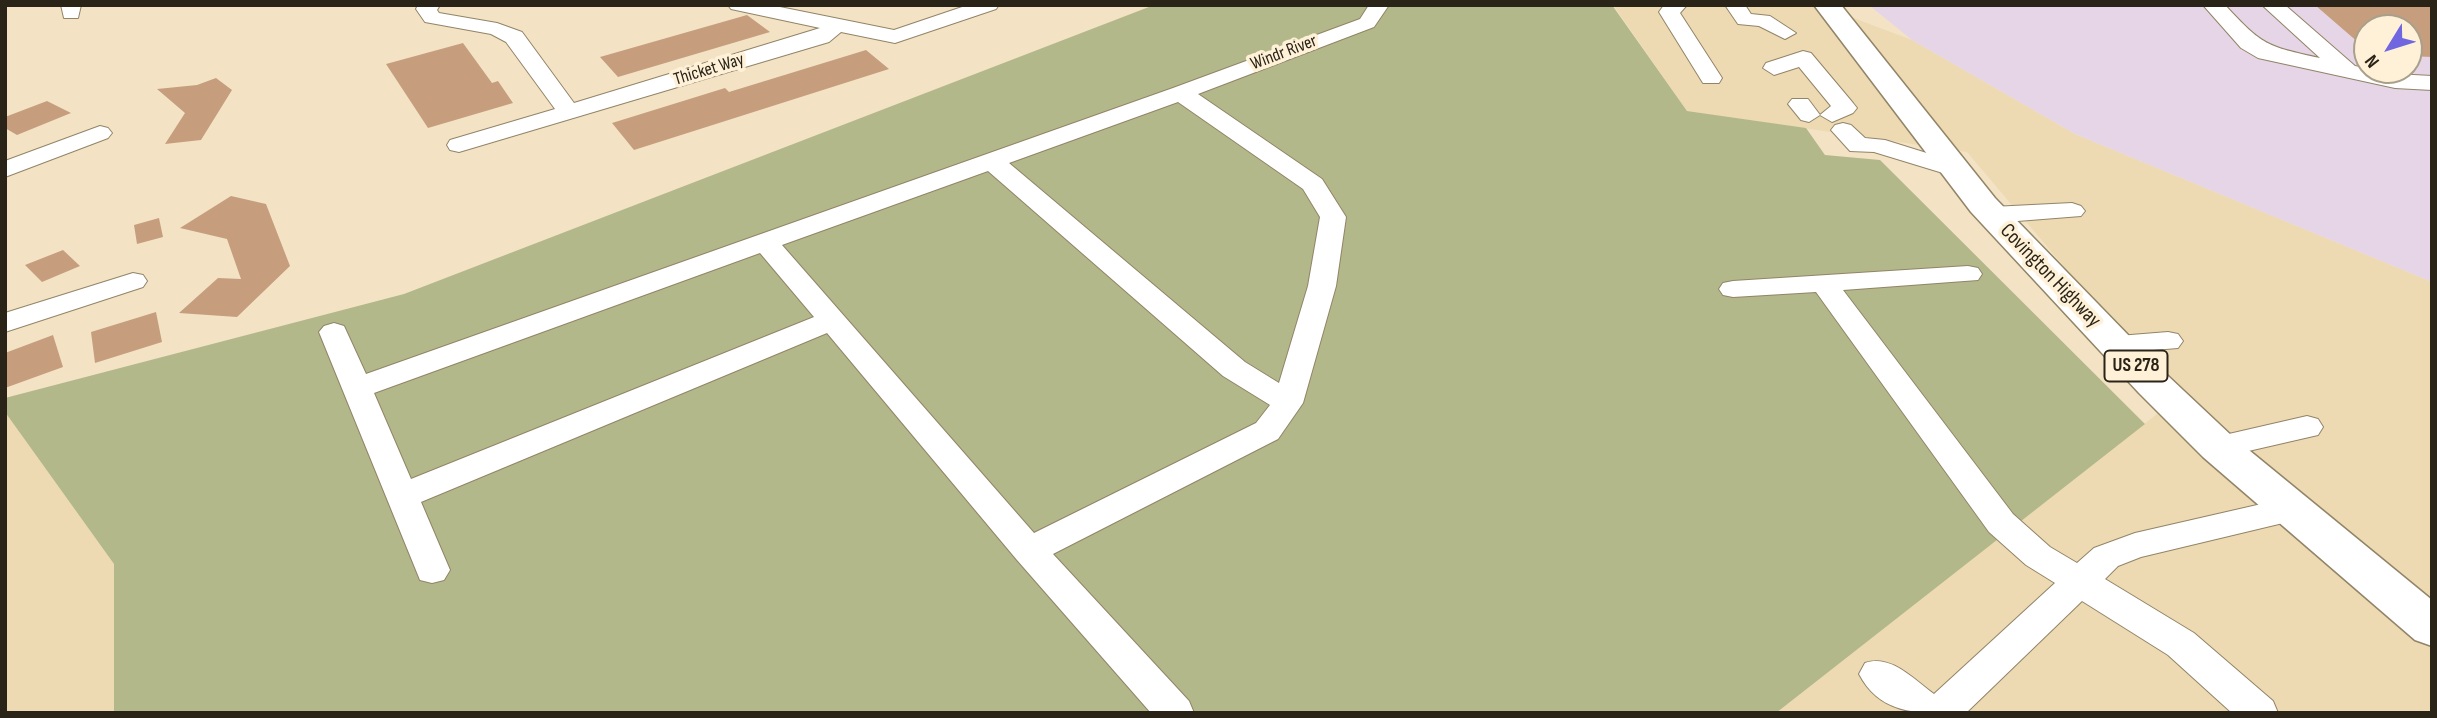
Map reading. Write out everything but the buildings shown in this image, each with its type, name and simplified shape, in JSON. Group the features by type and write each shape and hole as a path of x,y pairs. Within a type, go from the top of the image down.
{"main road":[{"name":"Covington Highway","path":"1826,5 1992,215 2116,344 2218,447 2432,627"}],"street":[{"path":"430,5 426,9 432,18 498,29 514,37 569,112"},
{"path":"738,5 895,37 989,5"},
{"name":"Windr River","path":"357,388 1181,93 1367,23 1379,5"},
{"path":"1735,5 1745,20 1763,20 1785,33"},
{"path":"2213,5 2249,43 2266,54 2395,81 2432,83"},
{"path":"2272,5 2350,73"},
{"path":"1681,16 1711,78"},
{"name":"Thicket Way","path":"459,145 821,37 835,27 823,22"},
{"path":"1774,68 1803,58 1845,108 1821,116 1859,146 1876,145 1956,170"},
{"path":"1030,551 1267,431 1288,403 1322,286 1333,217 1313,184 1181,93"},
{"path":"1876,145 1897,132 1913,116"},
{"path":"5,170 100,134"},
{"path":"992,161 1234,369 1288,403"},
{"path":"1992,215 2072,211"},
{"path":"766,243 1030,551 1175,713"},
{"path":"1733,289 1968,274"},
{"path":"5,323 133,281"},
{"path":"1823,283 2001,523 2038,556 2181,644 2259,713"},
{"path":"402,496 833,320"},
{"path":"334,332 432,570"},
{"path":"2116,344 2168,341"},
{"path":"2218,447 2307,427"},
{"path":"1940,713 2077,581 2106,557 2135,546 2292,509"},
{"path":"1878,674 1931,713"}],"shaded area":[{"path":"1613,5 1819,5 1912,40 2075,134 2432,282 2432,713 1776,713 2176,399 1967,152 1687,111"},
{"path":"2432,5 2432,282 2075,134 1912,40 1870,6"},
{"path":"5,412 114,564 114,713 5,713"}],"green space":[{"path":"1154,5 1612,5 1687,111 1806,128 1825,155 1880,160 2145,424 1776,713 114,713 114,564 5,412 5,398 404,294"}]}
